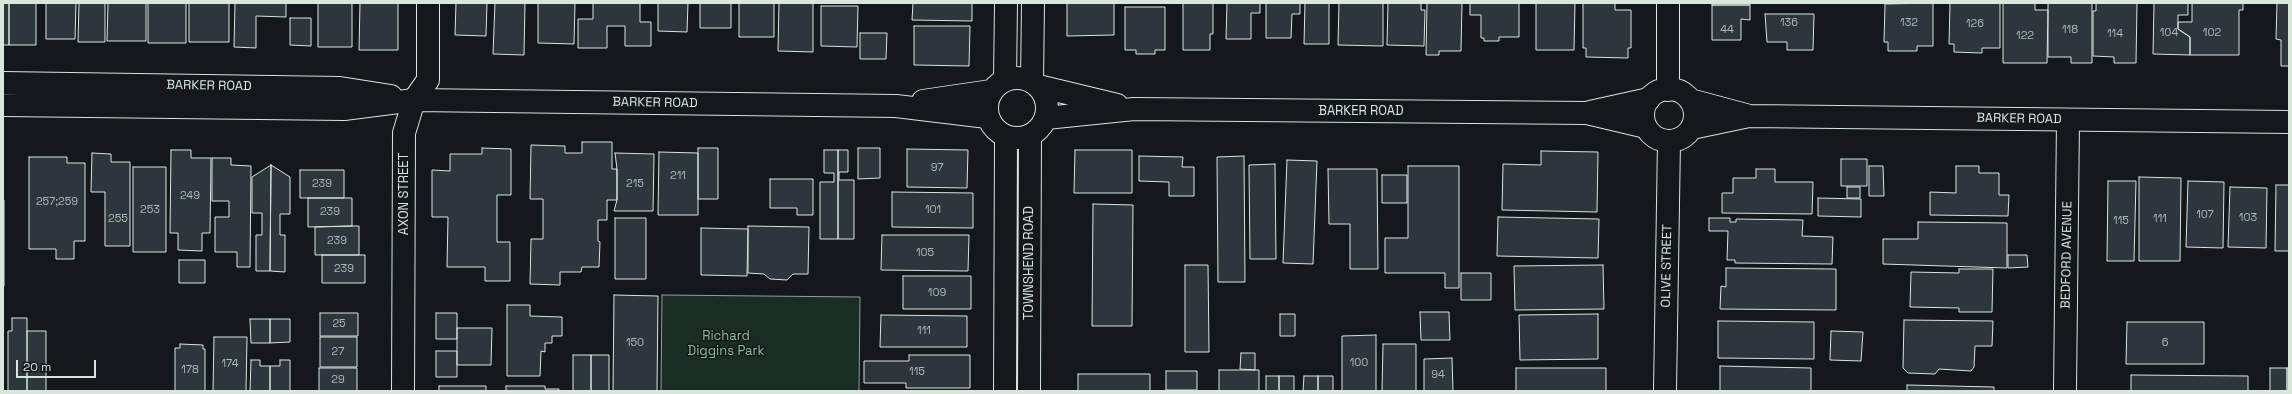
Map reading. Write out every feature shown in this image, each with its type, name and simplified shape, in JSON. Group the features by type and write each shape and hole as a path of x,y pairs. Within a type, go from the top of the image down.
{"street":[{"name":"AXON STREET","path":"403,391 404,133 414,100 428,80 428,3"},
{"path":"998,86 1006,3"},
{"path":"1034,3 1035,84 1046,101 1046,118 1042,125 1030,135 1014,138 1006,136 995,128 987,117 987,99 998,86 1015,77 1035,84"},
{"path":"1659,94 1677,91 1690,100 1695,114 1692,128 1682,138 1669,141 1656,137 1646,127 1644,113 1659,94 1668,3"},
{"name":"BARKER ROAD","path":"3,83 340,88 414,100"},
{"name":"BARKER ROAD","path":"1035,84 1134,109"},
{"name":"BARKER ROAD","path":"896,106 998,86"},
{"name":"BARKER ROAD","path":"1587,113 1659,94"},
{"name":"BARKER ROAD","path":"3,105 344,109 414,100 896,106 987,117"},
{"name":"BARKER ROAD","path":"1690,100 1749,116"},
{"name":"BARKER ROAD","path":"1046,118 1134,109 1587,113 1646,127"},
{"name":"BARKER ROAD","path":"1692,128 1749,116 2289,122"},
{"name":"BEDFORD AVENUE","path":"2065,391 2068,120"},
{"name":"TOWNSHEND ROAD","path":"1029,391 1030,135"},
{"name":"TOWNSHEND ROAD","path":"1005,391 1006,136"},
{"name":"OLIVE STREET","path":"1666,391 1669,141"}],"green space":[{"name":"Richard Diggins Park","path":"662,295 860,297 859,391 661,391"}],"building":[{"path":"3,3 9,3 9,45 3,45"},
{"path":"9,3 36,3 36,45 9,45"},
{"path":"46,3 76,3 75,39 46,39"},
{"path":"79,3 105,3 105,42 78,42"},
{"path":"108,3 146,3 146,41 107,41"},
{"path":"148,3 186,3 186,43 148,43"},
{"path":"189,3 229,3 229,42 189,42"},
{"path":"235,3 286,3 286,17 256,16 256,48 234,47"},
{"path":"318,3 352,3 352,47 318,47"},
{"path":"360,3 398,3 398,50 359,50"},
{"path":"456,3 487,3 486,36 455,35"},
{"path":"495,3 525,3 524,55 493,54"},
{"path":"538,3 575,3 574,44 538,43"},
{"path":"593,3 640,3 640,22 651,22 651,46 625,46 625,26 607,26 607,48 578,48 578,19 593,19"},
{"path":"658,3 688,3 687,32 658,31"},
{"path":"700,3 731,3 731,28 700,28"},
{"path":"739,3 774,3 774,37 739,37"},
{"path":"779,3 813,3 813,52 778,51"},
{"path":"913,3 972,3 972,21 912,20"},
{"path":"1067,3 1114,3 1114,35 1067,36"},
{"path":"1183,3 1213,3 1213,34 1210,34 1210,50 1183,50"},
{"path":"1227,3 1260,3 1260,13 1251,13 1251,39 1226,39"},
{"path":"1266,3 1300,3 1300,14 1292,14 1291,38 1266,38"},
{"path":"1305,3 1329,3 1329,44 1304,44"},
{"path":"1339,3 1383,3 1383,46 1338,45"},
{"path":"1388,3 1421,3 1421,10 1425,10 1424,46 1387,45"},
{"path":"1427,3 1462,3 1461,51 1439,51 1439,55 1426,55"},
{"path":"1470,3 1519,3 1519,37 1499,37 1499,41 1484,41 1484,38 1481,38 1481,15 1470,15"},
{"path":"1536,3 1575,3 1574,50 1536,50"},
{"path":"1583,3 1615,3 1615,10 1631,10 1631,48 1628,48 1628,58 1586,57 1586,48 1583,48"},
{"path":"1712,3 1750,3 1750,5 1712,5"},
{"path":"1933,3 1933,46 1917,46 1917,51 1888,51 1888,42 1884,42 1885,4"},
{"path":"1950,3 2000,3 2000,48 1982,48 1982,53 1954,52 1954,44 1949,44"},
{"path":"2003,3 2035,3 2035,10 2048,10 2047,63 2003,63"},
{"path":"2048,3 2092,3 2092,63 2071,63 2071,57 2048,57"},
{"path":"2096,3 2137,3 2136,63 2114,63 2114,57 2093,56 2093,11 2096,11"},
{"path":"2154,3 2188,3 2188,15 2178,15 2178,29 2190,37 2190,55 2153,54"},
{"path":"2192,3 2243,3 2243,10 2239,10 2239,55 2190,55 2190,37 2178,29 2178,22 2192,22"},
{"path":"2277,3 2289,3 2289,66 2281,66 2281,40 2276,39"},
{"path":"1712,5 1750,5 1750,20 1741,19 1741,40 1712,40"},
{"path":"821,6 858,6 857,47 821,46"},
{"path":"1125,7 1165,7 1165,50 1155,50 1155,54 1136,54 1136,50 1125,50"},
{"path":"1765,14 1814,14 1813,50 1787,50 1787,42 1767,42"},
{"path":"290,18 311,18 311,46 290,45"},
{"path":"914,26 970,26 969,66 914,65"},
{"path":"860,33 887,33 886,59 860,59"},
{"path":"582,142 612,142 612,169 617,169 617,200 607,200 607,220 598,220 598,241 600,242 599,267 582,267 581,272 560,272 560,285 530,284 531,239 543,239 543,199 530,199 531,145 565,146 565,153 582,153"},
{"path":"482,148 511,149 511,195 497,195 497,242 510,242 510,281 485,281 485,267 447,267 448,217 432,217 432,170 450,171 450,154 482,154"},
{"path":"698,148 718,148 718,199 698,199"},
{"path":"858,148 880,148 880,178 858,179"},
{"path":"907,149 968,150 967,188 907,187"},
{"path":"171,150 191,150 191,158 211,158 210,233 202,233 202,251 178,250 178,233 170,233"},
{"path":"824,150 838,150 838,239 820,239 820,182 834,182 834,173 824,173"},
{"path":"838,150 848,150 848,172 839,172 839,180 854,180 854,239 838,239"},
{"path":"1075,150 1132,150 1132,193 1074,193"},
{"path":"1541,151 1598,152 1597,212 1502,210 1503,164 1541,165"},
{"path":"659,152 698,153 698,215 658,215"},
{"path":"92,153 111,154 111,162 130,162 130,246 105,246 105,192 91,192"},
{"path":"615,153 654,154 653,211 614,211 617,200 617,169"},
{"path":"1139,156 1183,157 1182,167 1194,167 1194,196 1169,196 1169,182 1139,181"},
{"path":"1244,156 1245,282 1218,282 1217,157"},
{"path":"29,157 67,157 67,163 85,163 85,241 74,241 74,259 56,259 56,249 29,249"},
{"path":"212,158 231,158 231,165 251,166 250,267 237,267 237,252 215,252 215,217 229,217 229,201 212,201"},
{"path":"1841,159 1867,159 1867,186 1841,186"},
{"path":"1287,160 1317,161 1313,264 1283,263"},
{"path":"1275,164 1276,259 1250,259 1249,165"},
{"path":"271,165 270,271 256,271 256,235 262,235 262,213 252,213 252,177"},
{"path":"271,165 290,177 290,214 280,214 280,235 285,235 285,272 270,271"},
{"path":"1408,166 1459,166 1459,288 1445,288 1445,273 1385,273 1385,238 1408,238"},
{"path":"1869,166 1883,166 1884,196 1869,196"},
{"path":"1956,166 1979,166 1979,173 1999,173 1999,195 2009,195 2008,216 1930,215 1930,192 1956,193"},
{"path":"133,167 166,167 166,252 133,252"},
{"path":"1328,169 1377,169 1378,269 1350,269 1350,224 1329,224"},
{"path":"1756,169 1775,169 1775,182 1813,182 1812,214 1722,213 1722,193 1733,193 1733,178 1756,178"},
{"path":"300,170 344,170 344,198 300,198"},
{"path":"1382,175 1407,175 1407,203 1382,203"},
{"path":"2139,177 2181,178 2180,261 2139,261"},
{"path":"770,179 813,179 813,215 797,215 797,208 770,208"},
{"path":"2108,181 2136,181 2134,261 2107,261"},
{"path":"2188,181 2224,182 2223,248 2186,247"},
{"path":"2276,185 2289,185 2289,251 2275,251"},
{"path":"1847,187 1860,187 1860,198 1847,198"},
{"path":"2230,187 2267,188 2266,248 2228,247"},
{"path":"892,192 973,193 973,228 892,227"},
{"path":"308,198 352,198 352,226 308,227"},
{"path":"1818,198 1861,199 1861,217 1818,216"},
{"path":"4,200 4,286 3,286"},
{"path":"1093,204 1133,205 1132,326 1092,326"},
{"path":"1498,217 1599,219 1598,258 1497,256"},
{"path":"615,218 646,218 646,279 615,279"},
{"path":"1709,218 1730,218 1730,222 1736,222 1736,219 1803,220 1802,236 1833,237 1832,264 1735,263 1735,260 1727,260 1728,231 1709,231"},
{"path":"1918,222 2007,223 2007,268 1883,264 1883,239 1918,239"},
{"path":"359,226 359,255 315,255 315,227"},
{"path":"748,226 809,227 808,274 793,274 787,280 770,279 764,274 748,273"},
{"path":"701,228 748,229 747,276 701,275"},
{"path":"882,235 969,235 968,271 881,270"},
{"path":"322,255 365,255 365,283 322,283"},
{"path":"2008,255 2027,255 2028,267 2008,268"},
{"path":"179,260 205,260 205,283 179,283"},
{"path":"1185,265 1208,265 1209,352 1185,352"},
{"path":"1603,265 1604,309 1515,310 1514,266"},
{"path":"1726,268 1836,269 1836,310 1720,309 1721,286 1726,287"},
{"path":"1959,269 1993,269 1992,312 1959,312 1959,308 1910,307 1911,272 1959,273"},
{"path":"1461,273 1491,273 1491,300 1461,300"},
{"path":"903,276 971,276 971,309 903,309"},
{"path":"614,295 658,296 657,391 613,391"},
{"path":"507,305 530,305 530,316 562,317 562,336 552,336 552,343 545,343 545,352 541,351 540,376 507,376"},
{"path":"1420,312 1449,312 1450,340 1421,340"},
{"path":"320,313 358,313 358,336 320,336"},
{"path":"436,313 457,313 457,339 436,339"},
{"path":"1280,314 1295,314 1295,336 1280,336"},
{"path":"1598,314 1598,359 1520,360 1519,315"},
{"path":"881,315 967,316 967,347 880,347"},
{"path":"12,318 27,318 27,391 8,391 8,331 12,331"},
{"path":"250,319 270,319 270,343 251,343"},
{"path":"270,319 290,319 290,342 270,343"},
{"path":"1904,320 1993,321 1992,346 1975,346 1974,367 1971,371 1939,369 1935,374 1908,373 1903,368"},
{"path":"1718,321 1814,322 1814,359 1718,358"},
{"path":"2127,322 2204,322 2204,364 2126,364"},
{"path":"457,328 492,328 491,365 457,365"},
{"path":"27,331 46,331 46,391 27,391"},
{"path":"1831,331 1863,332 1861,361 1830,360"},
{"path":"1376,335 1376,391 1342,391 1342,336"},
{"path":"214,337 247,337 246,391 213,391"},
{"path":"320,337 357,337 357,367 320,367"},
{"path":"180,344 203,345 203,349 205,349 205,391 175,391 175,348 180,348"},
{"path":"1383,344 1416,344 1416,391 1382,391"},
{"path":"436,351 457,351 457,377 436,377"},
{"path":"1241,353 1255,353 1255,370 1240,369"},
{"path":"573,355 591,355 591,391 573,391"},
{"path":"591,355 609,355 609,391 591,391"},
{"path":"909,355 970,355 970,388 906,388 906,383 864,383 864,361 909,361"},
{"path":"1452,358 1453,391 1424,391 1424,359"},
{"path":"251,360 260,360 260,366 270,366 270,391 250,391"},
{"path":"280,360 290,360 290,391 270,391 270,366 280,366"},
{"path":"1720,366 1811,368 1811,391 1720,391"},
{"path":"319,368 357,368 357,391 319,391"},
{"path":"1516,368 1606,368 1606,391 1516,391"},
{"path":"2270,368 2287,368 2287,391 2270,391"},
{"path":"2287,368 2289,368 2289,391 2287,391"},
{"path":"1219,370 1259,370 1259,391 1219,391"},
{"path":"1166,371 1197,371 1197,390 1166,390"},
{"path":"1078,374 1150,374 1150,391 1078,391"},
{"path":"2131,375 2248,376 2248,391 2131,391"},
{"path":"1266,376 1279,376 1279,391 1266,391"},
{"path":"1279,376 1294,376 1294,391 1279,391"},
{"path":"1304,376 1318,376 1318,391 1303,391"},
{"path":"1318,376 1333,376 1333,391 1318,391"},
{"path":"1907,385 1994,387 1994,391 1907,391"},
{"path":"439,386 486,386 486,391 439,391"},
{"path":"506,386 545,386 545,389 559,389 559,391 506,391"}]}
